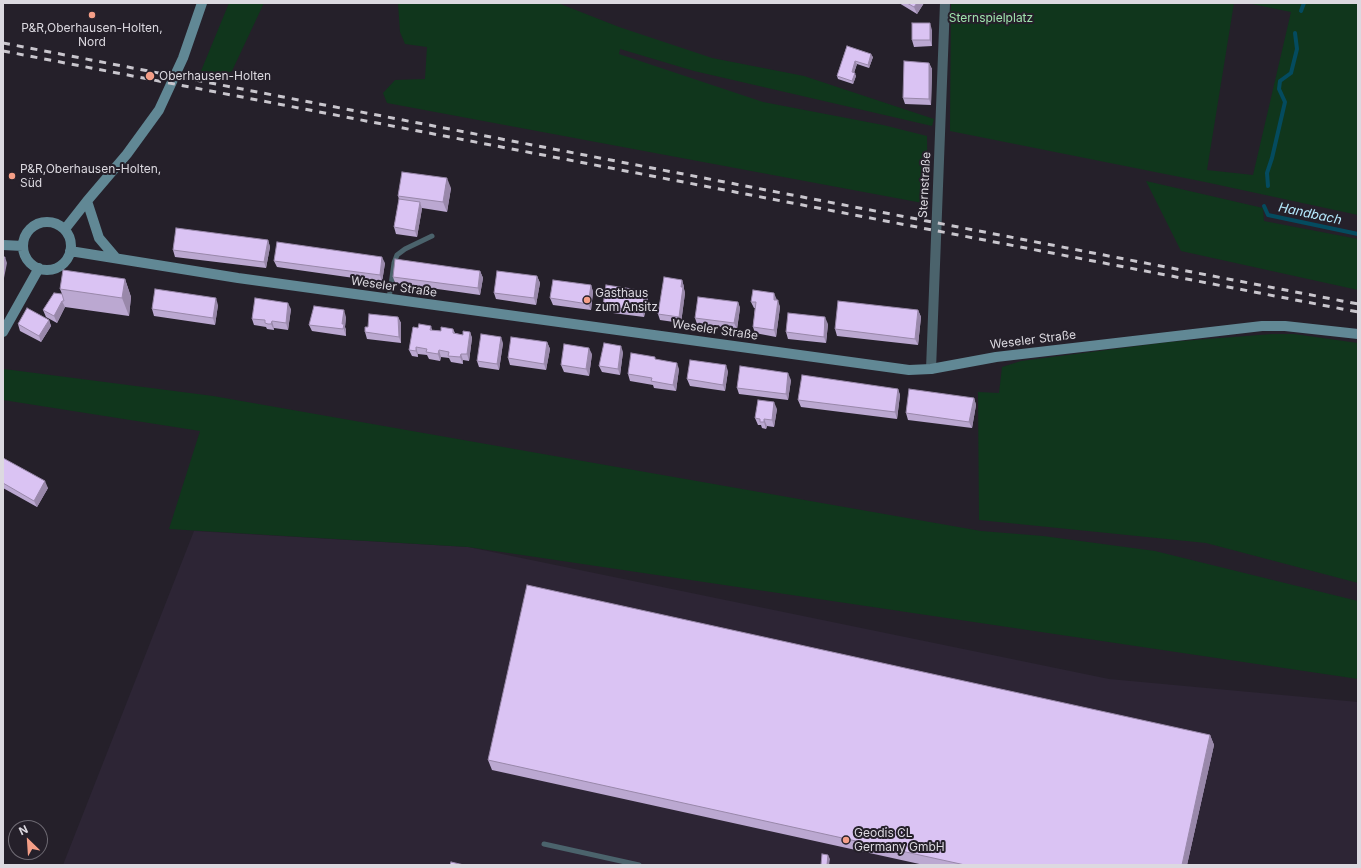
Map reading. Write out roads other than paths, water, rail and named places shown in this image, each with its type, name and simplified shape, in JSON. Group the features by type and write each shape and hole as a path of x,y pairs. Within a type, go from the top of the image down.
{"main road":[{"path":"65,230 87,201 127,154 159,110 183,58 202,3"},
{"path":"87,201 99,238 116,258"},
{"path":"41,222 54,223 65,230 70,240 70,250 67,258 58,266 48,269 39,268 29,262 23,246 27,232 41,222"},
{"path":"3,245 23,246"},
{"name":"Weseler Straße","path":"70,250 238,278 909,370 931,369 996,357 1262,326 1285,326 1358,334"},
{"path":"3,332 39,268"}],"street":[{"name":"Sternstraße","path":"931,369 945,3"}],"lane":[{"path":"389,299 394,263 397,256 405,249 432,236"},
{"path":"544,844 639,865"}],"waterway":[{"path":"1301,11 1304,3"},
{"path":"1268,186 1267,173 1285,102 1279,89 1280,81 1291,73 1297,49 1295,33"},
{"name":"Handbach","path":"1264,206 1268,215 1358,234"}],"railway":[{"path":"3,43 1358,304"},
{"path":"3,51 1358,312"}],"place":[{"name":"P&R,Oberhausen-Holten, Nord","path":"92,15"},
{"name":"Oberhausen-Holten","path":"150,76"},
{"name":"P&R,Oberhausen-Holten, Süd","path":"12,176"},
{"name":"Gasthaus zum Ansitz","path":"587,300"},
{"name":"Geodis CL Germany GmbH","path":"846,840"}],"park label":[{"name":"Sternspielplatz","path":"991,18"}]}
